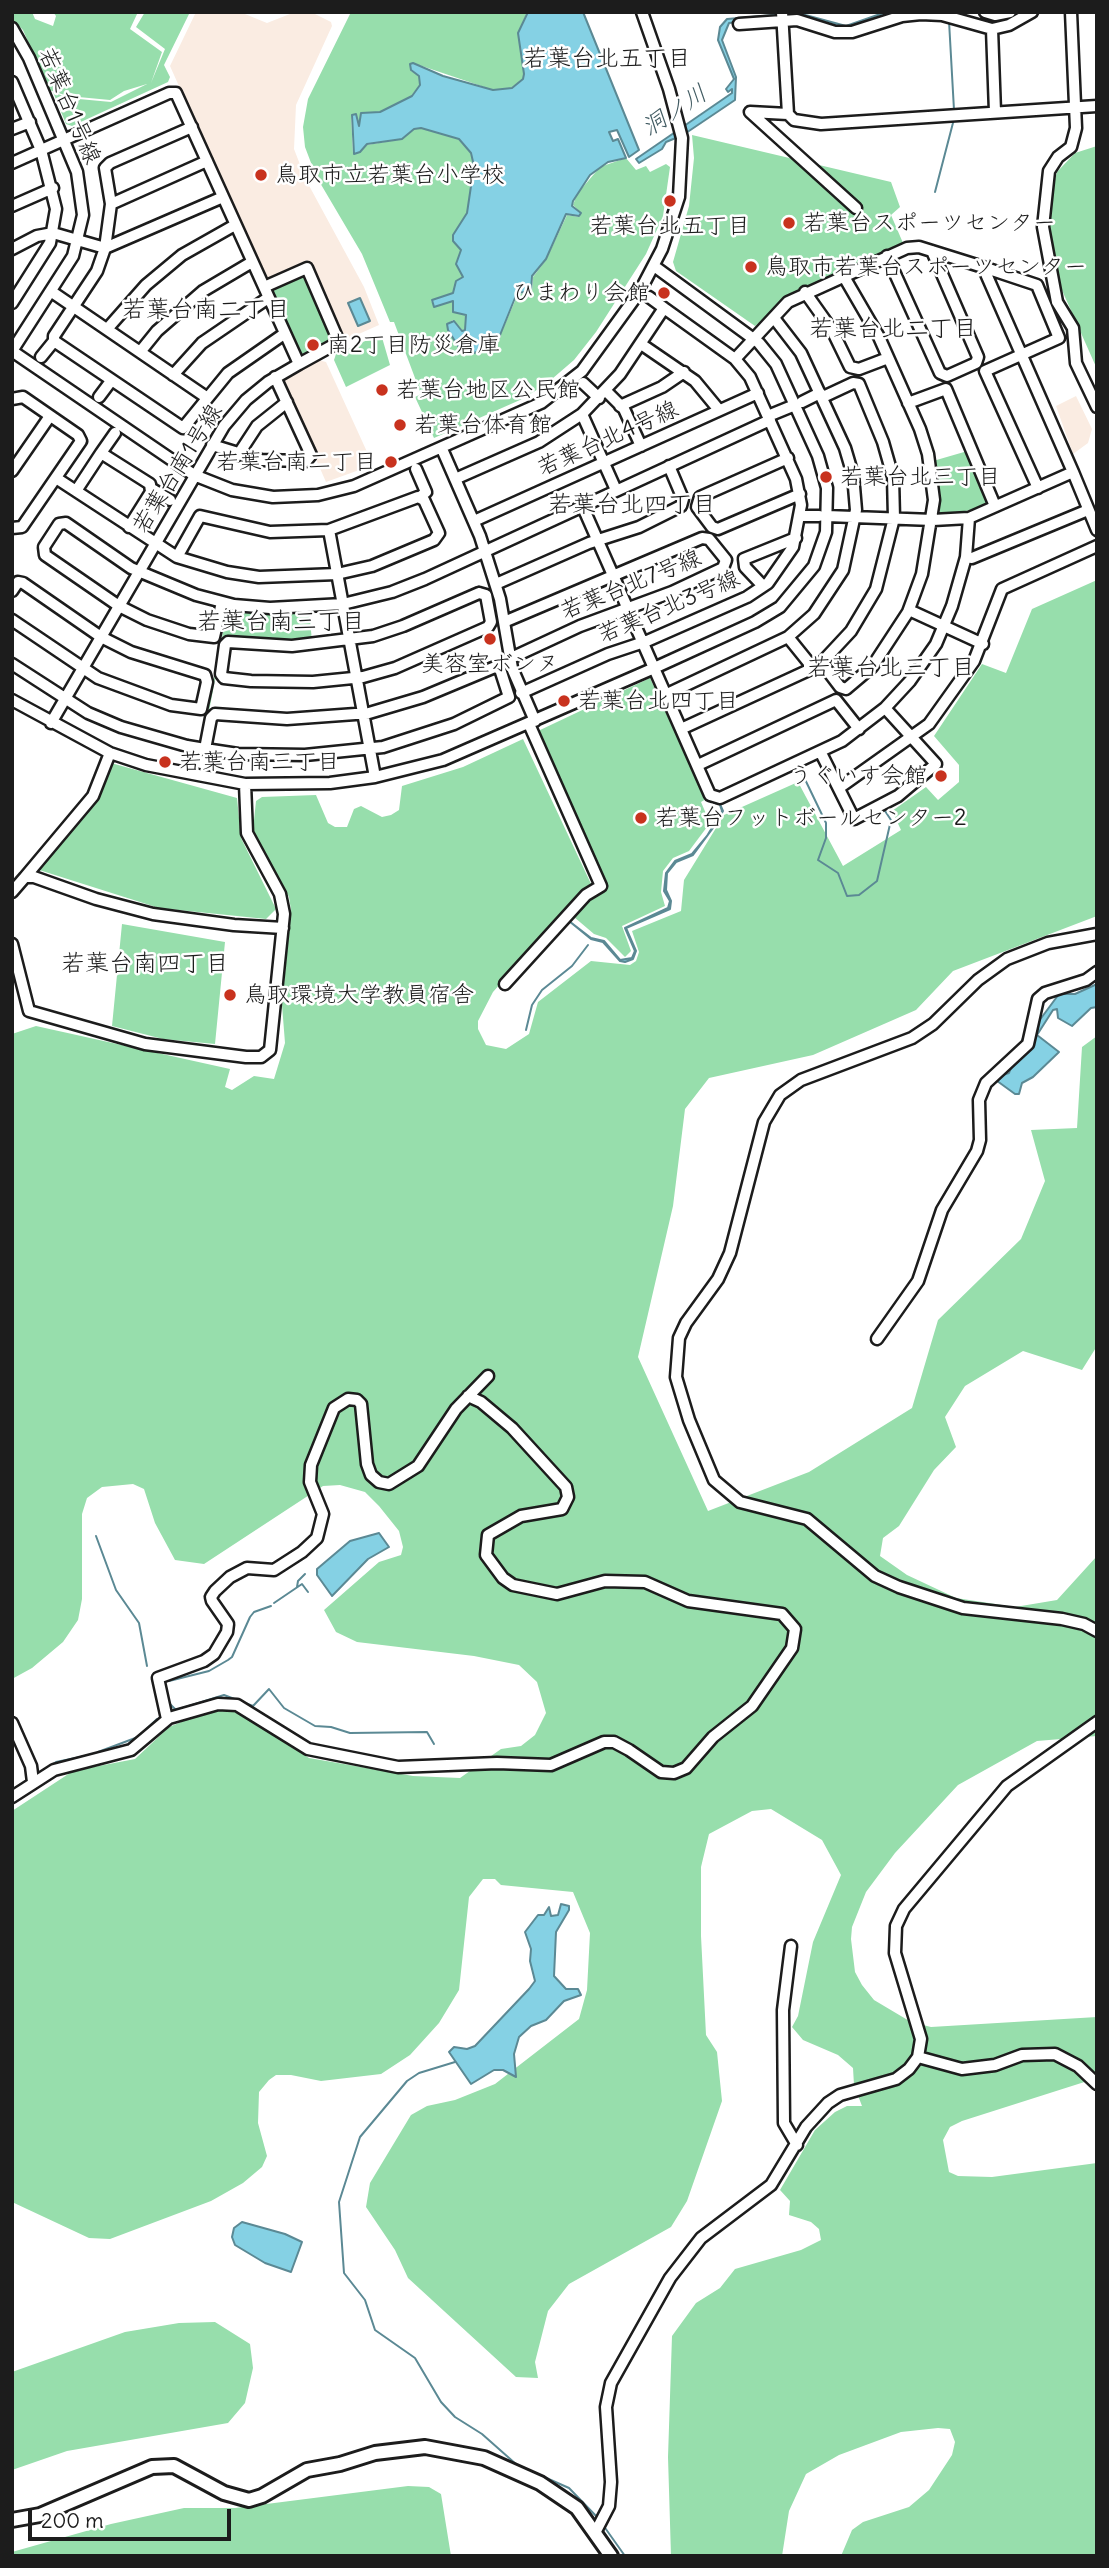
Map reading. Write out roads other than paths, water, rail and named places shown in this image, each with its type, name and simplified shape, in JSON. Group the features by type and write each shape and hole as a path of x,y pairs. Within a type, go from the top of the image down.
{"main road":[{"path":"12,2520 40,2515 152,2467 174,2466 224,2493 249,2500 262,2496 307,2470 340,2464 375,2453 425,2447 460,2452 511,2468 564,2497 596,2531 611,2556"}],"street":[{"path":"12,351 194,475 232,490 273,497 307,497 354,486 541,404 563,388 598,352 654,266 679,197 682,138 669,89 642,12"},
{"path":"985,12 996,15 1010,12"},
{"path":"739,24 782,17 835,32 852,32 902,16 920,14 943,15 992,29 1009,25 1032,12"},
{"path":"1072,12 1076,128 1071,147 1058,157 1049,172 1043,227 1057,302 1073,328 1076,363 1097,407"},
{"path":"782,17 788,114 794,120 821,124 1097,106"},
{"name":"若葉台1号線","path":"12,28 65,139 78,172 82,196 79,240 52,292 12,351"},
{"path":"992,29 995,112"},
{"path":"12,82 41,150 53,188 56,209 52,233 41,261 12,303"},
{"path":"12,163 169,93 176,93 299,363"},
{"path":"788,114 750,112 856,208"},
{"path":"12,129 30,122"},
{"path":"41,357 54,341 54,336 97,271 105,248 111,204 105,168 110,163 192,127"},
{"path":"111,204 207,161"},
{"path":"12,206 53,188"},
{"path":"12,249 37,236 52,233 105,248 223,197"},
{"path":"108,328 146,285 182,255 235,225"},
{"path":"735,359 788,302 843,275 912,247 1032,281 1059,338 985,371 1038,488"},
{"path":"887,256 940,373 944,376 976,363 978,358 932,251"},
{"path":"140,352 157,331 202,291 251,262"},
{"path":"12,700 110,753 185,774 245,784 287,785 375,777 443,760 652,669 755,622 780,607 814,566 826,532 823,516 827,488 818,456 776,364 755,339 654,266"},
{"path":"983,267 1097,530"},
{"name":"若葉台南1号線","path":"51,723 194,475 235,411 275,377 340,342 307,268 264,287"},
{"path":"802,402 853,383 859,384 883,442 893,477 894,518 876,589 851,631 824,660 824,666 841,687 849,688 872,667 909,610 922,573 933,520 933,489 928,454 908,403 888,358 843,275"},
{"path":"52,292 206,397"},
{"path":"805,292 832,330 850,367 859,369 888,358"},
{"name":"若葉台北3号線","path":"522,693 608,654 641,643 747,597 763,586 784,564 796,538 800,494 788,458 758,393 735,359 649,297"},
{"path":"173,375 202,343 268,298"},
{"path":"456,479 538,442 582,414 603,395 664,308"},
{"path":"665,695 788,637 814,614 830,594 843,570 855,517 853,475 821,395 794,342 774,317"},
{"path":"54,341 179,428 186,426 206,397 242,362 284,334"},
{"path":"641,344 703,388 719,410"},
{"path":"620,406 662,387 684,372"},
{"path":"212,445 238,455 279,462 306,461 311,454 275,377"},
{"path":"99,397 111,381"},
{"path":"583,383 620,406 641,446"},
{"path":"908,403 946,389 995,506"},
{"name":"若葉台北4号線","path":"474,522 758,393"},
{"path":"12,399 22,396 81,439 22,527 12,528"},
{"path":"238,455 257,426 287,402"},
{"path":"222,602 216,633 211,639 147,620 119,606 45,555 44,547 59,524 66,523 138,571 172,586 222,602 270,608 343,604 392,592 790,407"},
{"path":"582,414 616,490"},
{"path":"12,471 50,416"},
{"path":"76,491 115,433"},
{"path":"442,449 474,522 496,584 509,659 532,722 601,886 586,895 505,984"},
{"path":"101,453 170,500"},
{"path":"788,458 700,497 697,507 712,527 718,529 800,494"},
{"path":"496,584 639,527 681,506 683,499 668,466"},
{"path":"177,557 200,516 270,531 329,530 420,497 426,492 416,469"},
{"path":"800,516 933,520 969,518 1073,472"},
{"path":"56,478 177,557 227,572 259,578 337,574 372,566 438,537 433,520 420,497"},
{"path":"129,527 152,489"},
{"path":"582,505 710,796 720,798 821,753 859,729 885,708 917,672 943,627 957,594 966,557 969,518"},
{"path":"966,557 972,558 1088,510"},
{"path":"329,530 375,777"},
{"name":"若葉台北7号線","path":"504,622 573,590 704,537 726,560 723,568 626,610 580,626 509,659"},
{"path":"763,586 745,567 744,559 796,538"},
{"path":"839,788 929,724 951,696 983,644 1002,589 1097,546"},
{"path":"12,591 18,582 23,583 101,637 131,652 205,676 207,682 201,709 171,705 99,678 12,620"},
{"path":"479,593 486,595 491,622 487,628 405,665 313,682 224,678 220,671 228,642 292,646 349,641 404,626 479,593"},
{"path":"909,610 983,644"},
{"path":"681,729 809,670 809,663 788,637"},
{"path":"12,664 66,700 121,727 205,749 272,756 370,749 407,741 508,700 509,694 500,669 495,667 416,700 363,712 287,719 215,714 211,718 205,749"},
{"path":"698,765 835,701 859,729"},
{"path":"821,753 856,820 898,796 936,765 885,708"},
{"path":"12,892 93,796 110,753"},
{"path":"12,944 29,1011 145,1044 253,1057 270,1050 274,1040 283,928 280,894 247,833 245,784"},
{"path":"25,877 34,877 96,899 153,914 234,925 283,928"},
{"path":"1097,934 1048,943 1007,959 978,980 933,1024 912,1038 801,1080 780,1095 764,1122 730,1253 718,1279 686,1323 679,1338 676,1377 714,1480 740,1502 807,1519 875,1576 899,1587 963,1608 1062,1619 1084,1624 1097,1631"},
{"path":"877,1339 918,1281 942,1210 977,1151 980,1140 979,1100 986,1083 1028,1045 1038,999 1045,993 1086,980 1097,972"},
{"path":"167,1720 158,1678 214,1654 227,1632 228,1625 212,1601 215,1591 230,1577 247,1568 274,1570 302,1552 317,1538 323,1514 310,1482 311,1465 334,1408 348,1399 357,1400 361,1404 367,1464 379,1482 388,1484 418,1466 468,1396 488,1376"},
{"path":"12,1797 33,1782 74,1764 131,1750 167,1720 227,1703 237,1706 308,1749 408,1769 497,1763 551,1765 596,1744 614,1742 662,1772 674,1773 686,1768 713,1737 752,1706 796,1638 795,1629 782,1614 688,1601 635,1580 606,1581 557,1594 513,1584 498,1574 486,1555 488,1535 521,1516 562,1509 568,1497 566,1487 558,1476 512,1427 481,1402 468,1396"},
{"path":"596,2531 609,2506 611,2482 606,2407 611,2384 685,2256 701,2238 771,2185 806,2127 840,2095 896,2079 918,2057 921,2039 895,1954 896,1926 904,1909 1007,1786 1097,1722"},
{"path":"12,1723 31,1766 33,1782"},
{"path":"791,1946 783,2010 783,2123 797,2145"},
{"path":"918,2057 962,2069 995,2065 1022,2055 1055,2054 1078,2066 1097,2084"}],"water":[{"path":"528,12 583,12 639,150 629,157 617,130 609,132 613,141 618,139 626,158 608,162 590,175 573,201 572,206 581,213 579,216 566,214 546,259 532,276 531,291 517,293 496,345 474,353 458,346 448,330 447,324 454,321 462,331 465,330 466,315 453,312 453,301 434,307 432,300 453,293 456,281 463,277 456,264 461,250 453,241 453,235 467,213 474,166 471,153 459,139 421,128 414,129 402,139 367,144 354,154 352,115 356,114 359,126 361,113 380,112 412,96 420,85 419,76 411,70 410,64 413,63 443,76 493,90 512,88 523,79 518,33"},
{"path":"886,12 910,12 844,30 773,18 729,23 722,40 736,77 735,100 683,135 666,142 662,149 639,163 636,159 732,93 732,89 728,92 726,89 734,79 718,40 720,27 727,19 798,13 846,26"},
{"path":"360,298 370,321 358,326 348,303"},
{"path":"719,802 723,811 713,828 693,855 676,862 667,873 666,890 671,901 670,909 626,928 636,951 633,959 620,961 603,942 591,939 569,921 591,938 604,941 620,960 632,958 635,951 625,928 668,908 670,901 664,891 666,873 675,861 692,854 707,836 722,811"},
{"path":"1097,984 1097,1007 1091,1008 1072,1026 1058,1018 1057,1009 1053,1010 1037,1035 1059,1052 1033,1077 1022,1083 1019,1094 993,1078 1009,1073 1025,1033 1036,1025 1059,994 1075,994"},
{"path":"379,1533 389,1547 368,1559 332,1596 317,1575 317,1569 350,1541"},
{"path":"561,1904 569,1906 569,1910 556,1932 554,1976 566,1989 578,1989 581,1995 564,2001 546,2020 531,2026 519,2037 514,2054 516,2077 503,2070 494,2070 471,2084 449,2052 454,2047 467,2049 475,2046 529,1989 535,1981 530,1961 531,1949 525,1932 538,1915 544,1915 549,1907 551,1916 558,1915"},
{"path":"242,2222 285,2234 302,2242 291,2272 265,2263 235,2245 232,2237 234,2228"}],"waterway":[{"path":"949,21 954,110"},
{"path":"935,192 954,119"},
{"path":"800,769 826,823 826,838 818,860 838,873 847,896 859,895 877,881 891,820 885,811"},
{"path":"526,1030 532,1005 542,990 572,966 588,945"},
{"path":"96,1536 116,1590 139,1623 147,1666"},
{"path":"297,1587 298,1581 305,1574"},
{"path":"274,1603 302,1584 308,1592"},
{"path":"169,1681 209,1671 228,1660 232,1657 250,1617 254,1612 271,1606"},
{"path":"169,1703 176,1710 224,1695 253,1706 269,1689 284,1708 315,1726 331,1727 350,1733 427,1732 434,1744"},
{"path":"98,1752 138,1737 157,1719"},
{"path":"37,1775 56,1762 90,1755"},
{"path":"12,1791 28,1779"},
{"path":"455,2062 419,2073 407,2081 360,2137 339,2202 344,2273 365,2300 375,2330 415,2358 441,2402 455,2417 482,2434 517,2465 569,2488 598,2518"},
{"path":"603,2525 625,2556"}],"place":[{"name":"鳥取市立若葉台小学校","path":"261,175"},
{"name":"若葉台北五丁目","path":"670,201"},
{"name":"若葉台スポーツセンター","path":"789,223"},
{"name":"鳥取市若葉台スポーツセンター","path":"751,267"},
{"name":"ひまわり会館","path":"664,293"},
{"name":"南2丁目防災倉庫","path":"313,345"},
{"name":"若葉台地区公民館","path":"382,390"},
{"name":"若葉台体育館","path":"400,425"},
{"name":"若葉台南二丁目","path":"391,462"},
{"name":"若葉台北三丁目","path":"826,477"},
{"name":"美容室ボンヌ","path":"490,639"},
{"name":"若葉台北四丁目","path":"564,701"},
{"name":"若葉台南三丁目","path":"165,762"},
{"name":"うぐいす会館","path":"941,776"},
{"name":"若葉台フットボールセンター2","path":"641,818"},
{"name":"鳥取環境大学教員宿舎","path":"230,995"}],"district":[{"name":"若葉台北五丁目","path":"607,59"},
{"name":"若葉台南二丁目","path":"206,310"},
{"name":"若葉台北二丁目","path":"893,329"},
{"name":"若葉台北四丁目","path":"632,505"},
{"name":"若葉台南三丁目","path":"281,622"},
{"name":"若葉台北三丁目","path":"891,668"},
{"name":"若葉台南四丁目","path":"145,964"}],"water label":[{"name":"洞ノ川","path":"675,111"}]}
